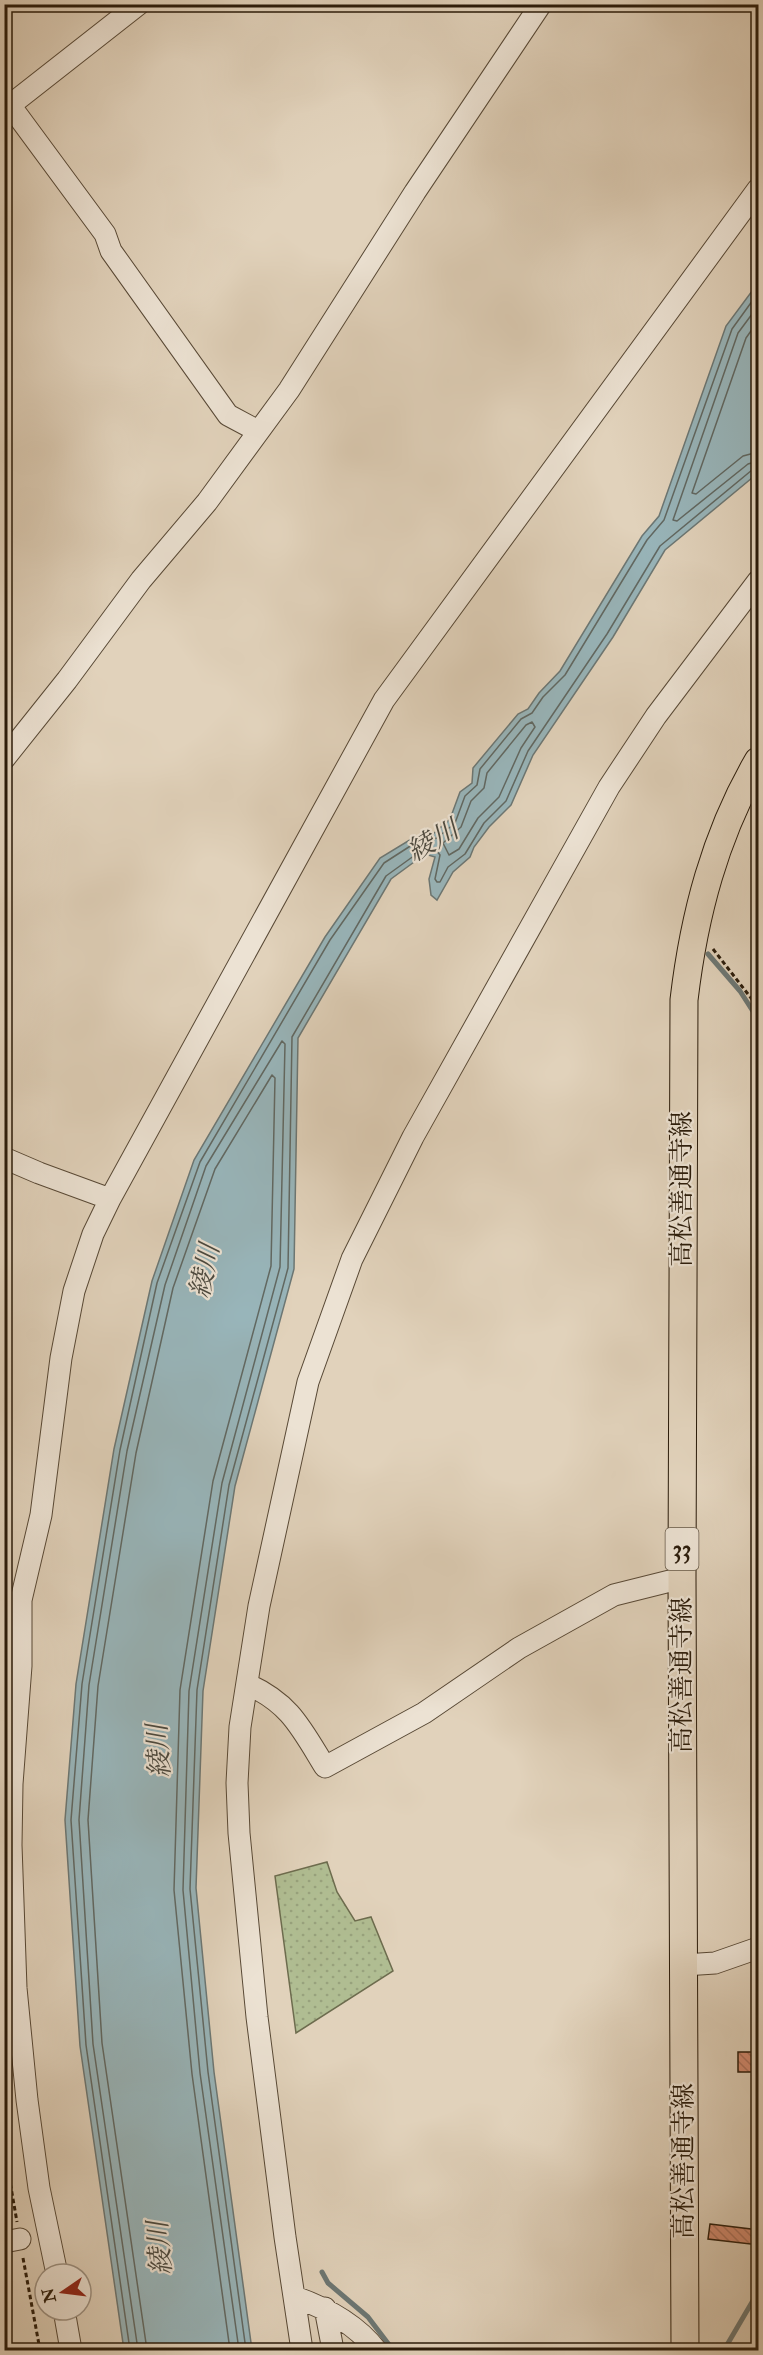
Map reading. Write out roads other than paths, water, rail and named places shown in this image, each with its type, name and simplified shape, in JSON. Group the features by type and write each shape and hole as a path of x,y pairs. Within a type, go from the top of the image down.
{"main road":[{"name":"高松善通寺線","path":"685,2350 682,1578 684,1000 693,933 718,846 730,816 759,761"}],"street":[{"path":"139,4 6,104 105,234 111,251 228,416 258,431"},
{"path":"4,759 67,680 141,580 207,502 289,390 415,192 541,4"},
{"path":"4,1641 21,1600 41,1515 57,1389 74,1291 93,1234 110,1199 384,700 759,189"},
{"path":"303,2350 285,2237 257,2017 239,1833 237,1783 240,1727 261,1595 308,1382 352,1259 413,1137 609,787 656,716 759,581"},
{"path":"4,1158 110,1199"},
{"path":"246,1684 268,1694 296,1719 325,1767 424,1713 519,1648 614,1595 682,1578"},
{"path":"21,1600 21,1666 12,1784 11,1845 16,1988 27,2100 39,2188 54,2262"},
{"path":"684,1965 715,1963 759,1948"},
{"path":"296,2297 325,2308 347,2323 376,2350"},
{"path":"325,2308 333,2350"},
{"path":"66,2322 71,2350"}],"water":[{"name":"綾川","path":"758,283 758,473 665,550 613,637 533,755 511,805 489,827 474,847 470,857 453,872 437,900 431,895 429,879 435,857 425,854 391,879 298,1038 294,1269 235,1486 203,1691 196,1888 214,2072 252,2350 124,2350 80,2046 65,1820 76,1684 114,1449 152,1281 194,1160 325,937 380,858 413,838 433,834 450,819 460,792 472,783 473,768 518,714 528,709 539,693 560,671 642,536 659,516 726,326"}],"waterway":[{"path":"708,954 740,991 758,1019"},
{"path":"322,2272 328,2283 368,2317 393,2350"},
{"path":"724,2350 758,2292"}]}
